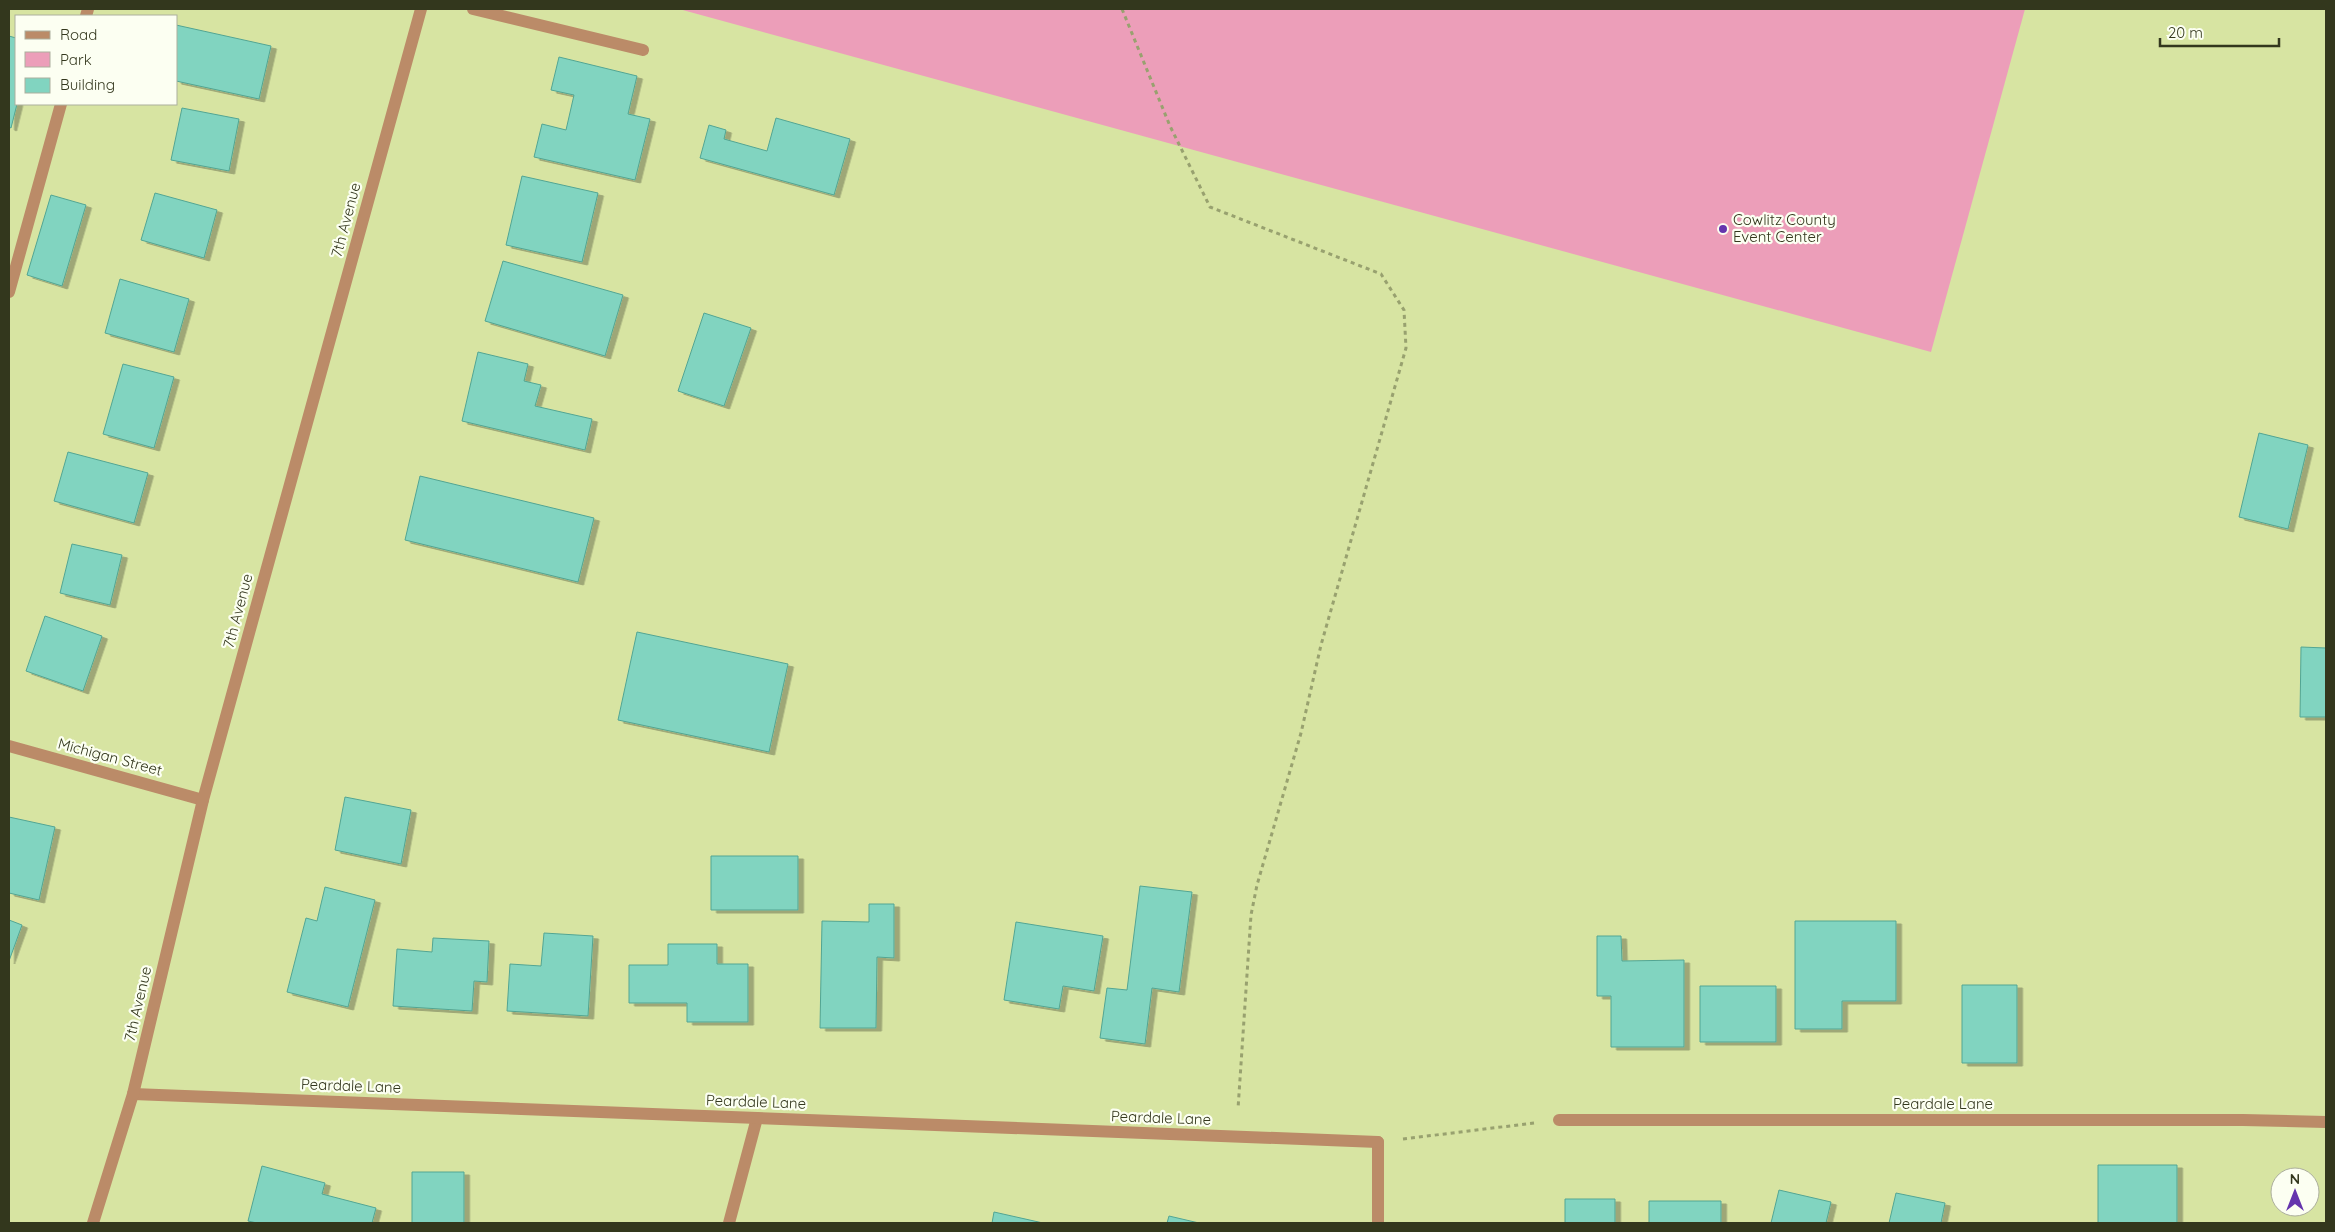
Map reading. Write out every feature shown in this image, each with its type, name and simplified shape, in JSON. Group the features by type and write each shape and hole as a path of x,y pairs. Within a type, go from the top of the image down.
{"street":[{"name":"7th Avenue","path":"93,1223 133,1094 203,800 421,9"},
{"path":"473,9 643,50"},
{"path":"9,292 62,105"},
{"name":"Michigan Street","path":"9,746 203,800"},
{"name":"Peardale Lane","path":"133,1094 1378,1142"},
{"path":"729,1223 756,1118"},
{"name":"Peardale Lane","path":"1559,1120 2243,1120 2326,1122"},
{"path":"1378,1142 1378,1223"}],"path":[{"path":"1122,9 1170,126 1210,207 1381,274 1404,310 1406,348 1321,645 1301,733 1257,885 1251,915 1236,1137"},
{"path":"1378,1142 1559,1120"}],"green space":[{"name":"Cowlitz County Event Center","path":"679,9 2025,9 1931,352"}],"building":[{"path":"178,25 271,46 259,99 178,81"},
{"path":"9,36 15,38 15,105 17,105 11,128 9,127"},
{"path":"559,57 637,76 628,114 650,119 635,180 534,157 542,124 566,130 574,95 551,90"},
{"path":"182,108 239,119 229,171 171,160"},
{"path":"776,118 850,139 834,195 700,158 709,125 726,130 724,139 767,151"},
{"path":"522,176 598,193 582,262 506,245"},
{"path":"155,193 217,210 204,258 141,240"},
{"path":"51,195 86,205 62,286 27,275"},
{"path":"503,261 623,295 605,356 485,321"},
{"path":"120,279 189,299 174,352 105,333"},
{"path":"704,313 751,328 724,406 678,391"},
{"path":"478,352 528,364 524,381 541,385 535,406 592,419 585,450 462,421"},
{"path":"123,364 174,377 154,448 103,434"},
{"path":"2259,433 2308,445 2288,529 2239,517"},
{"path":"68,452 148,473 134,523 54,501"},
{"path":"420,476 594,518 578,582 405,540"},
{"path":"72,544 122,555 110,605 60,593"},
{"path":"45,616 102,636 83,691 26,671"},
{"path":"637,632 788,664 769,752 618,720"},
{"path":"2301,647 2326,648 2326,717 2300,717"},
{"path":"345,797 411,810 401,864 335,850"},
{"path":"9,817 55,827 39,900 9,893"},
{"path":"711,856 798,856 798,910 711,910"},
{"path":"1140,886 1192,892 1179,992 1152,988 1145,1044 1100,1038 1107,988 1127,990"},
{"path":"325,887 375,900 348,1007 287,992 306,918 317,921"},
{"path":"869,904 894,904 894,958 877,957 876,1028 820,1028 822,921 869,922"},
{"path":"9,920 22,925 9,961"},
{"path":"1795,921 1896,921 1896,1001 1842,1001 1842,1029 1795,1029"},
{"path":"1016,922 1103,936 1094,991 1063,986 1059,1009 1004,1000"},
{"path":"544,933 593,936 588,1016 507,1011 510,964 541,966"},
{"path":"1597,936 1621,936 1622,961 1684,960 1684,1047 1611,1047 1611,996 1597,996"},
{"path":"433,938 489,941 487,982 474,981 472,1011 393,1006 397,949 432,952"},
{"path":"668,944 717,944 717,964 748,964 748,1022 687,1022 687,1003 629,1003 629,965 668,965"},
{"path":"1962,985 2017,985 2017,1063 1962,1063"},
{"path":"1700,986 1776,986 1776,1042 1700,1042"},
{"path":"2098,1165 2177,1165 2177,1223 2098,1223"},
{"path":"262,1166 325,1183 322,1194 376,1208 372,1223 257,1223 248,1221"},
{"path":"412,1172 464,1172 464,1223 412,1223"},
{"path":"1779,1190 1831,1202 1826,1223 1771,1223"},
{"path":"1896,1193 1945,1203 1941,1223 1889,1223"},
{"path":"1565,1199 1615,1199 1615,1223 1565,1223"},
{"path":"1649,1201 1721,1201 1721,1223 1649,1223"},
{"path":"994,1212 1043,1223 992,1223"},
{"path":"1169,1216 1199,1223 1167,1223"}],"place":[{"name":"Cowlitz County Event Center","path":"1723,229"}]}
